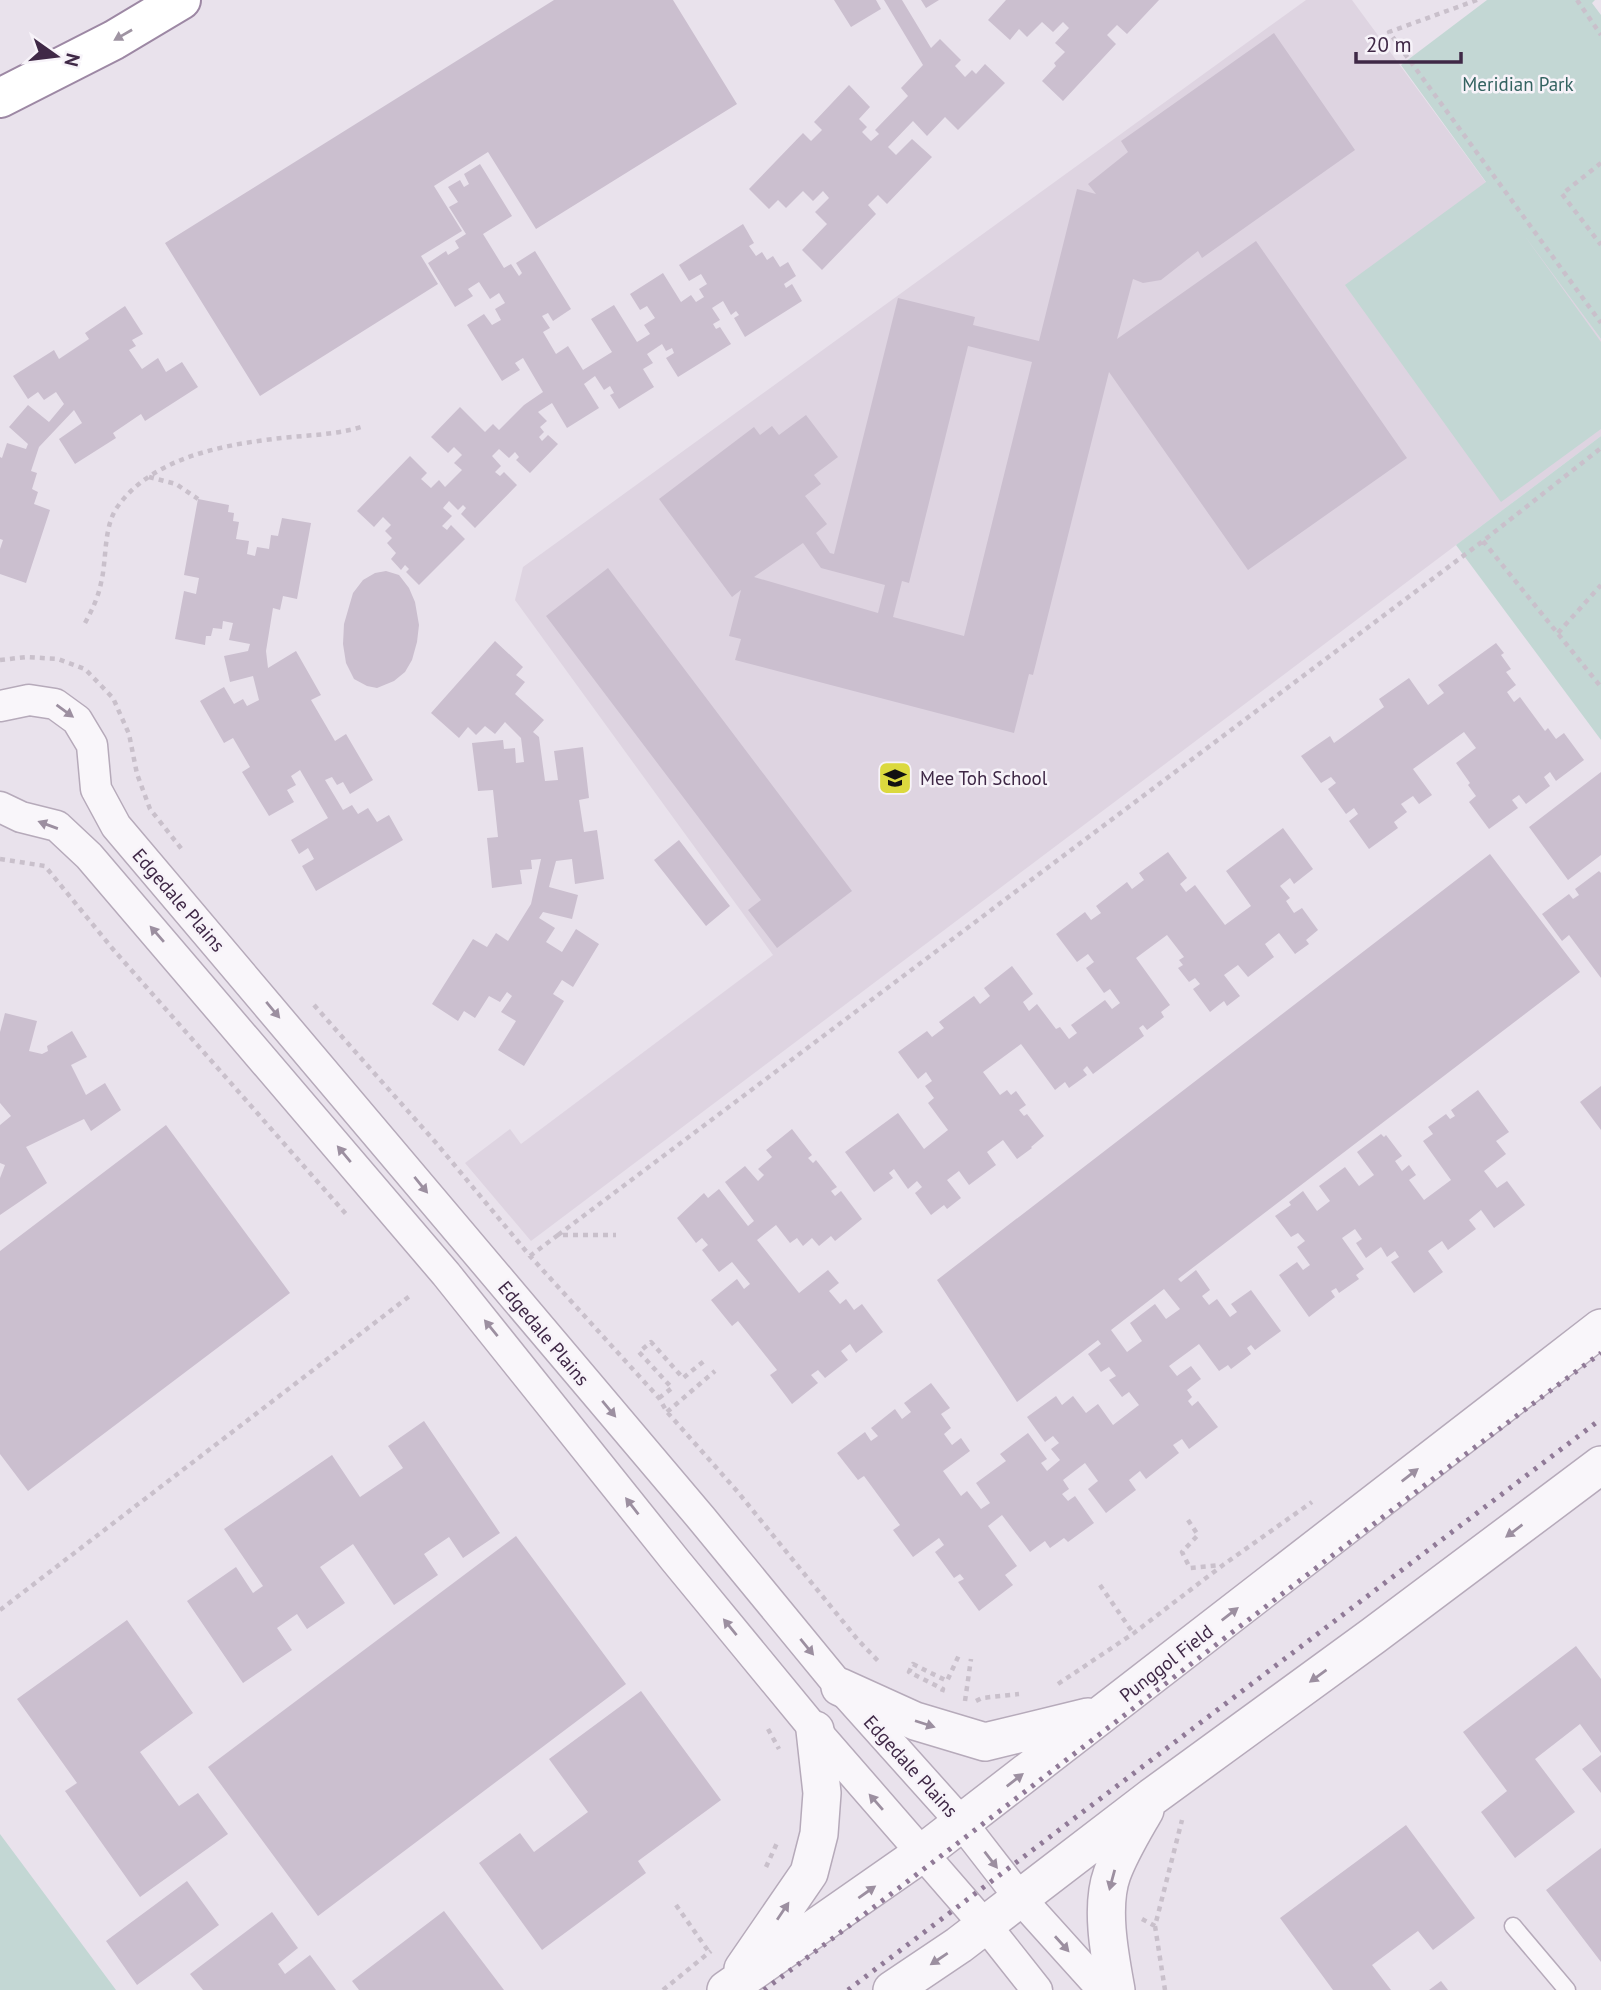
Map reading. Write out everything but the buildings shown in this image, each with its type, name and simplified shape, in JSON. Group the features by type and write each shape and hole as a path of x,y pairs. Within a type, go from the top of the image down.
{"highway":[{"path":"0,99 114,40 181,0"}],"street":[{"name":"Edgedale Plains","path":"0,706 29,700 55,704 77,720 92,746 96,789 116,826 693,1508 840,1688 961,1822 1020,1898 1103,1990"},
{"name":"Edgedale Plains","path":"0,807 21,817 57,826 89,856 446,1274 674,1560 1037,1990"},
{"name":"Punggol Field","path":"728,1989 921,1854 1601,1328"},
{"path":"892,1990 985,1926 1152,1797 1601,1465"},
{"path":"840,1688 915,1720 985,1742 1098,1715"},
{"path":"728,1989 808,1873 819,1833 822,1793 815,1730"},
{"path":"1116,1990 1107,1901 1111,1875 1152,1797"}],"lane":[{"path":"1513,1926 1567,1990"}],"path":[{"path":"1477,0 1389,32 1601,323"},
{"path":"1579,1 1601,35"},
{"path":"1601,163 1562,194 1601,245"},
{"path":"85,623 96,602 110,528 117,507 148,477 170,464 200,453 281,438 341,433 361,427"},
{"path":"530,1256 1483,541 1601,448"},
{"path":"148,477 176,484 198,499"},
{"path":"1483,541 1601,687"},
{"path":"1558,633 1601,585"},
{"path":"0,660 27,657 58,659 85,669 113,698 129,734 137,774 149,809 193,862"},
{"path":"0,859 45,866 112,948 345,1214"},
{"path":"306,996 437,1144 530,1256 659,1398 667,1412 737,1491 858,1640 886,1669"},
{"path":"558,1234 616,1235"},
{"path":"0,1610 411,1295"},
{"path":"659,1398 672,1388 639,1352 651,1342 684,1378 705,1361"},
{"path":"667,1412 715,1371"},
{"path":"1053,1686 1063,1683 1134,1633 1223,1565 1321,1496"},
{"path":"1188,1520 1198,1535 1182,1552 1190,1568 1223,1565"},
{"path":"1100,1585 1134,1633"},
{"path":"941,1696 943,1689 909,1672 913,1664 947,1681 959,1655"},
{"path":"971,1658 963,1709 982,1698 1021,1694"},
{"path":"766,1725 779,1749 782,1761"},
{"path":"676,1905 709,1952"},
{"path":"1154,1926 1165,1990"}],"shaded area":[{"name":"Mee Toh School","path":"1306,0 1352,0 1601,339 1601,436 531,1241 465,1163 510,1129 521,1144 773,955 515,600 523,567"}],"green space":[{"name":"Meridian Park","path":"1487,0 1595,0 1592,3 1601,15 1601,339 1524,235 1601,342 1601,429 1501,502 1345,285 1486,182 1401,65"},
{"path":"1601,436 1601,740 1456,545"},
{"path":"0,1834 116,1990 0,1990"}],"railway":[{"path":"764,1990 1601,1353"},
{"path":"848,1990 1601,1419"}],"place":[{"name":"Mee Toh School","path":"895,778"}]}
